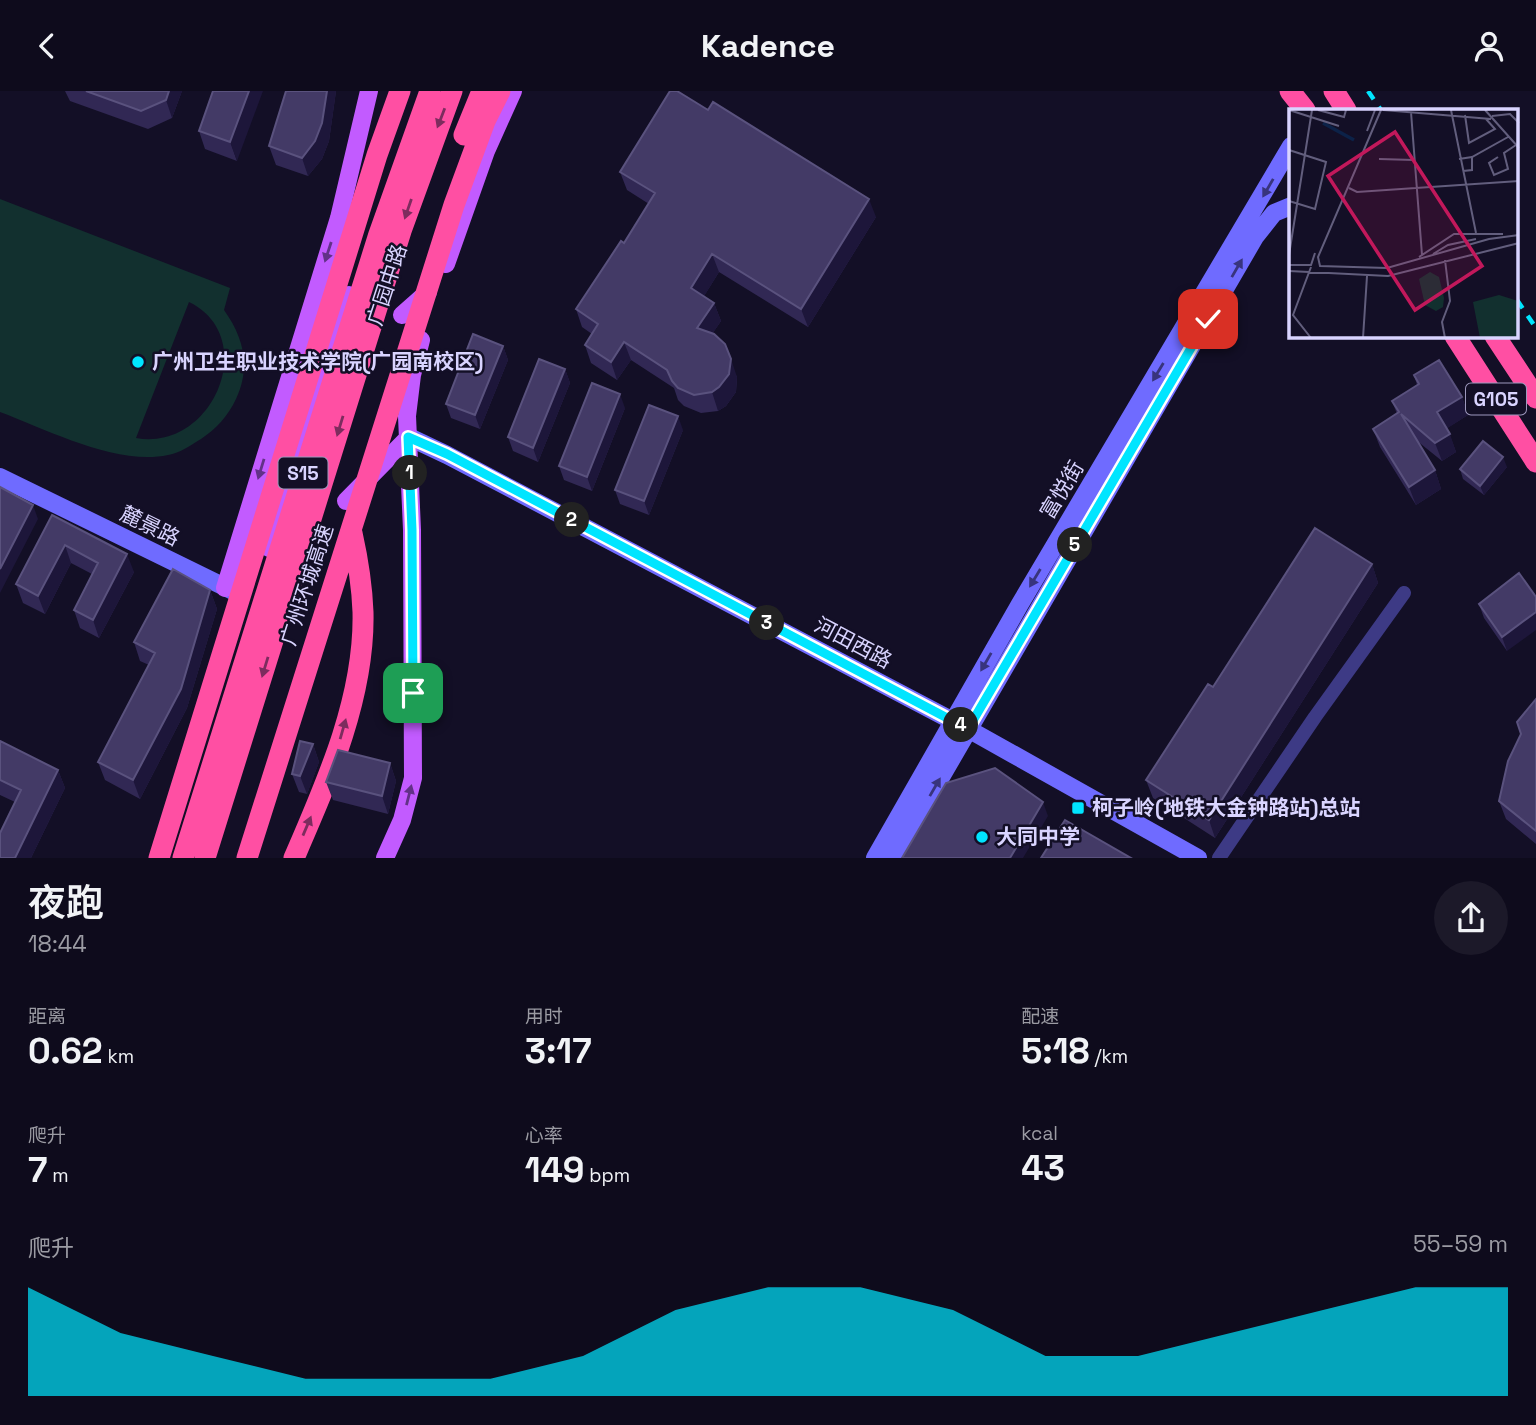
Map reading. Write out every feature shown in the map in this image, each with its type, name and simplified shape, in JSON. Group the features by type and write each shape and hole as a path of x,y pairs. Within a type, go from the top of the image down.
{"highway":[{"path":"159,858 377,155 400,91"},
{"name":"广州环城高速","path":"183,858 379,234 430,91"},
{"name":"广园中路","path":"205,858 368,335 430,145 452,91"},
{"name":"广园中路","path":"235,858 402,315 482,91"},
{"name":"广州环城高速","path":"247,858 437,255 469,161 500,91"},
{"path":"1293,91 1305,109"},
{"name":"G105","path":"1456,338 1536,463"},
{"name":"G105","path":"1497,338 1536,398"},
{"path":"294,858 340,740 360,656 363,615 361,576 346,501"}],"main road":[{"path":"225,588 339,218 369,91"},
{"path":"385,858 402,820 413,778 412,530 407,400 440,282 486,151 513,91"},
{"path":"174,858 317,394 359,267 373,232 404,179 430,145"},
{"path":"402,315 440,282"},
{"path":"317,394 368,335"},
{"path":"346,501 408,437"}],"street":[{"name":"富悦街","path":"875,858 894,847 960,725 1289,149"},
{"name":"富悦街","path":"960,725 1255,237 1274,213 1289,207"},
{"name":"河田西路","path":"408,437 447,454 960,725 1198,858"},
{"name":"麓景路","path":"0,477 225,588 283,610"},
{"path":"1219,858 1404,593"}],"green space":[{"path":"0,199 230,288 224,310 241,342 244,364 241,387 221,422 185,449 168,455 148,457 105,451 0,412","holes":["189,302 211,318 222,340 224,364 218,388 206,410 187,428 163,438 136,438"]}],"building":[{"path":"86,91 169,91 166,100 141,111"},
{"path":"213,91 249,91 230,142 199,131"},
{"path":"286,91 327,91 322,123 315,141 302,158 269,146"},
{"path":"670,91 677,91 708,110 713,102 869,199 801,309 712,254 691,288 714,303 697,328 714,334 725,344 731,359 729,374 719,387 712,392 694,395 678,388 667,370 624,342 611,362 585,345 598,324 576,309 621,241 624,243 655,193 620,172"},
{"path":"473,334 503,346 475,415 446,404"},
{"path":"539,359 565,369 533,448 508,437"},
{"path":"1439,360 1462,397 1437,412 1450,434 1435,443 1401,414 1435,470 1409,487 1373,429 1399,412 1392,401 1419,384 1414,375"},
{"path":"592,383 620,394 587,477 559,466"},
{"path":"649,405 678,416 644,501 615,490"},
{"path":"1483,441 1503,457 1480,486 1460,469"},
{"path":"0,487 33,505 0,569"},
{"path":"52,515 127,554 93,620 74,610 98,563 65,545 38,596 16,584"},
{"path":"1315,528 1372,564 1209,820 1146,780 1208,684 1213,687"},
{"path":"173,569 210,590 181,689 133,780 98,762 155,653 134,642"},
{"path":"1519,573 1536,597 1536,612 1502,637 1479,604"},
{"path":"1536,699 1536,831 1499,801 1508,761 1521,734 1517,722"},
{"path":"0,741 58,770 15,858 0,858 0,833 21,790 0,780"},
{"path":"300,741 313,744 300,776 292,774"},
{"path":"338,750 390,763 382,796 326,782"},
{"name":"大同中学","path":"995,768 1043,802 1010,858 902,858 946,783"},
{"path":"1065,820 1131,858 1041,858"}],"railway":[{"path":"1368,91 1380,109"},
{"path":"1518,301 1536,328"}],"place":[{"name":"广州卫生职业技术学院(广园南校区)","path":"138,362"},
{"name":"柯子岭(地铁大金钟路站)总站","path":"1078,808"},
{"name":"大同中学","path":"982,837"}],"route":[{"path":"413,693 412,530 408,437 447,454 968,729 1208,319"}]}
